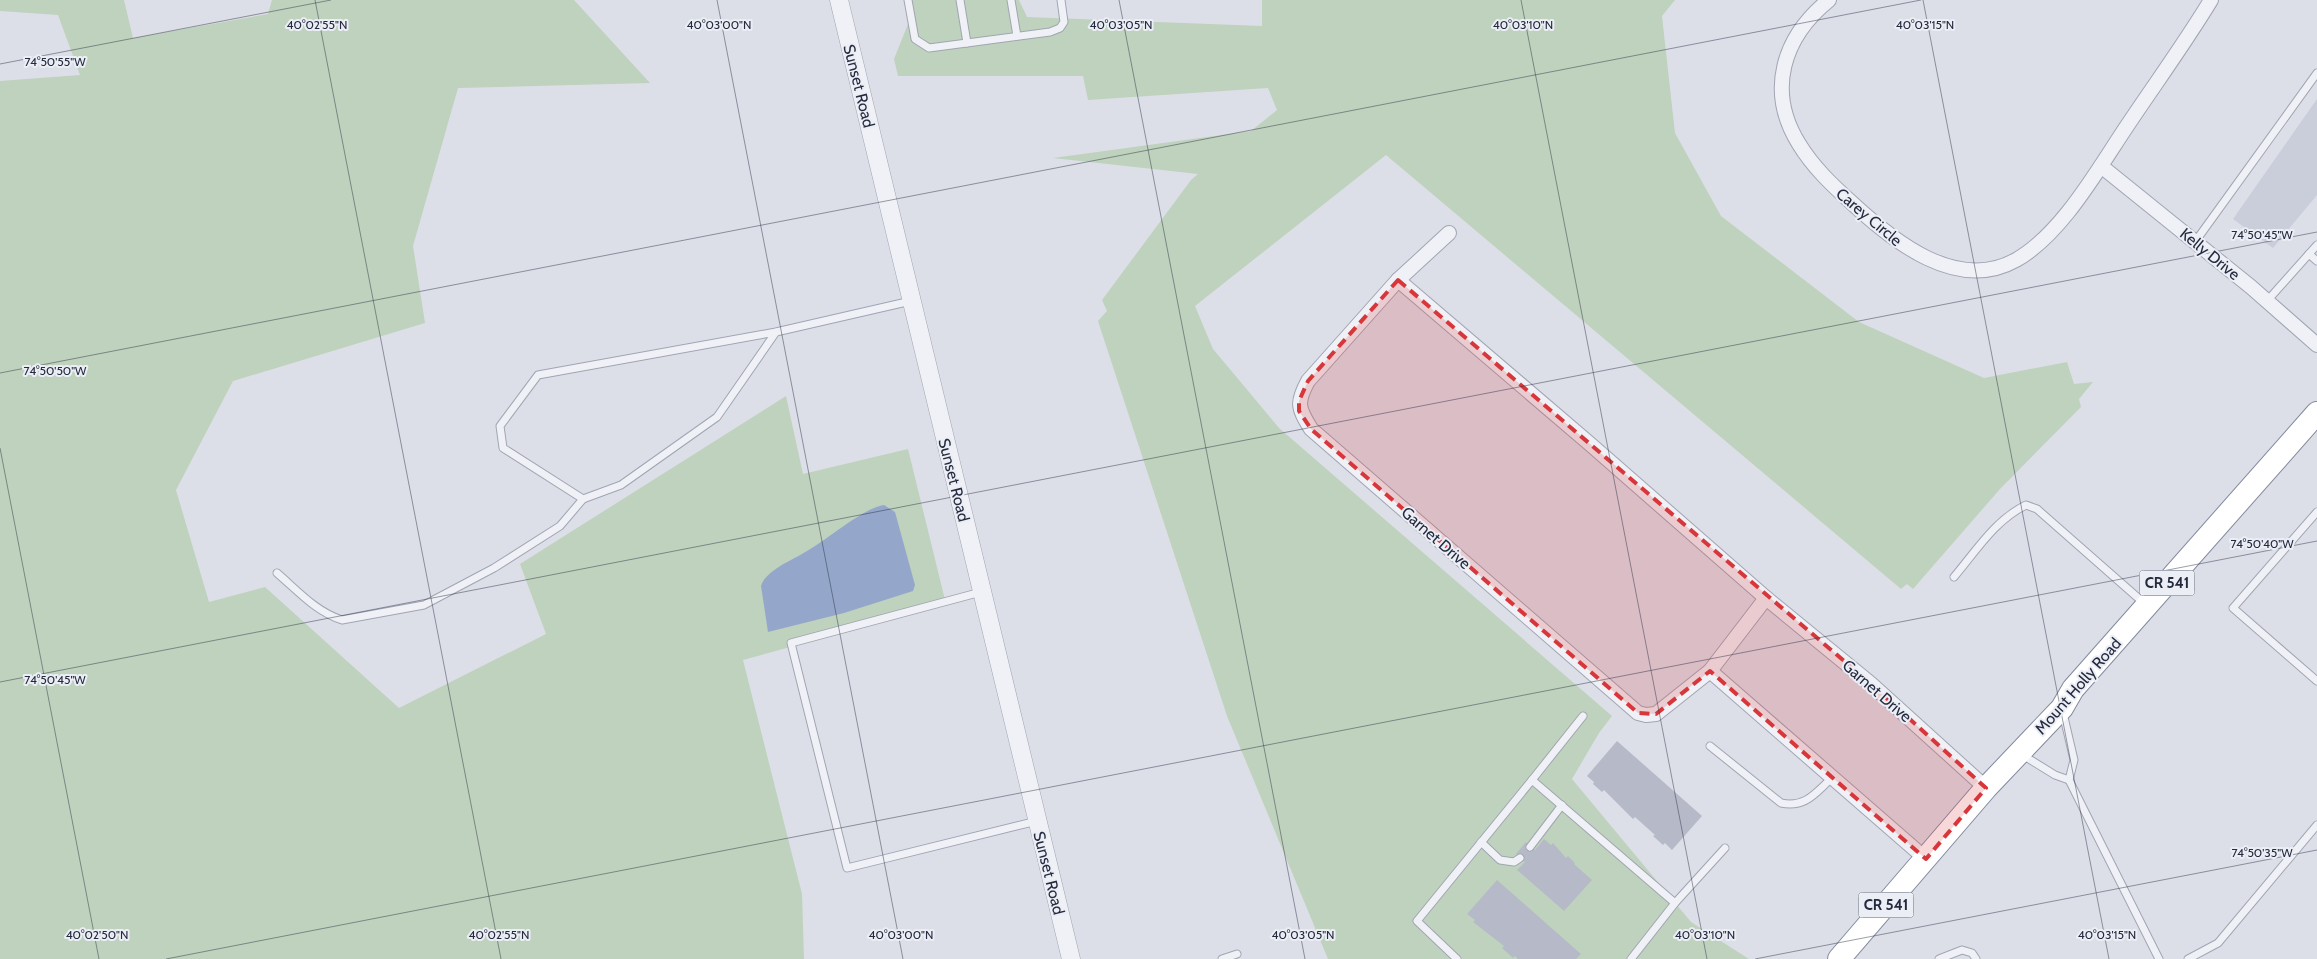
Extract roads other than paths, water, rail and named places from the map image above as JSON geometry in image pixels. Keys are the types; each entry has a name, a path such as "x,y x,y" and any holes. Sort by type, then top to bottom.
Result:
{"highway":[{"name":"Mount Holly Road","path":"1839,959 1986,788 2062,708 2073,689 2317,413"}],"street":[{"name":"Sunset Road","path":"838,0 1071,959"},
{"name":"Carey Circle","path":"1829,0 1809,18 1787,52 1781,88 1789,126 1809,158 1832,185 1883,230 1907,248 1933,260 1974,270 2003,266 2029,252 2050,232 2101,166 2171,64 2211,0"},
{"name":"Kelly Drive","path":"2101,166 2267,301 2317,345"},
{"name":"Garnet Drive","path":"1449,233 1398,280 1308,381 1299,401 1300,411 1311,429 1638,713 1646,715 1656,714 1710,671 1766,598"},
{"name":"Garnet Drive","path":"1398,280 1766,598 1871,684 1986,788"},
{"path":"1710,671 1926,859"}],"lane":[{"path":"908,0 915,39 928,48 1050,32 1060,28 1064,22 1061,0"},
{"path":"960,0 967,43"},
{"path":"1011,0 1017,36"},
{"path":"2195,242 2317,73"},
{"path":"2267,301 2317,245"},
{"path":"2309,254 2317,261"},
{"path":"583,499 503,448 500,426 538,375 776,332 911,301"},
{"path":"277,573 317,608 331,617 342,620 424,606 494,568 560,526 583,499 621,486 717,417 776,332"},
{"path":"1954,577 1998,524 2013,512 2026,505 2037,509 2147,606"},
{"path":"2317,512 2233,608 2317,681"},
{"path":"981,592 791,643 847,868 1037,821"},
{"path":"2062,708 2074,760 2069,780 2123,882 2159,959"},
{"path":"1457,959 1416,921 1583,716"},
{"path":"1710,746 1781,804 1793,806 1804,803 1832,778"},
{"path":"2019,753 2055,775 2069,780"},
{"path":"1532,780 1675,903"},
{"path":"1530,847 1562,805"},
{"path":"2188,959 2218,943 2317,825"},
{"path":"1481,842 1500,860 1514,862 1520,858"},
{"path":"1631,959 1675,903 1724,848"},
{"path":"1940,959 1962,950 1972,953 1976,959"},
{"path":"1222,959 1236,954"}],"water":[{"path":"884,505 895,512 915,585 913,591 844,613 768,632 761,586 766,577 856,518 875,507"}]}
